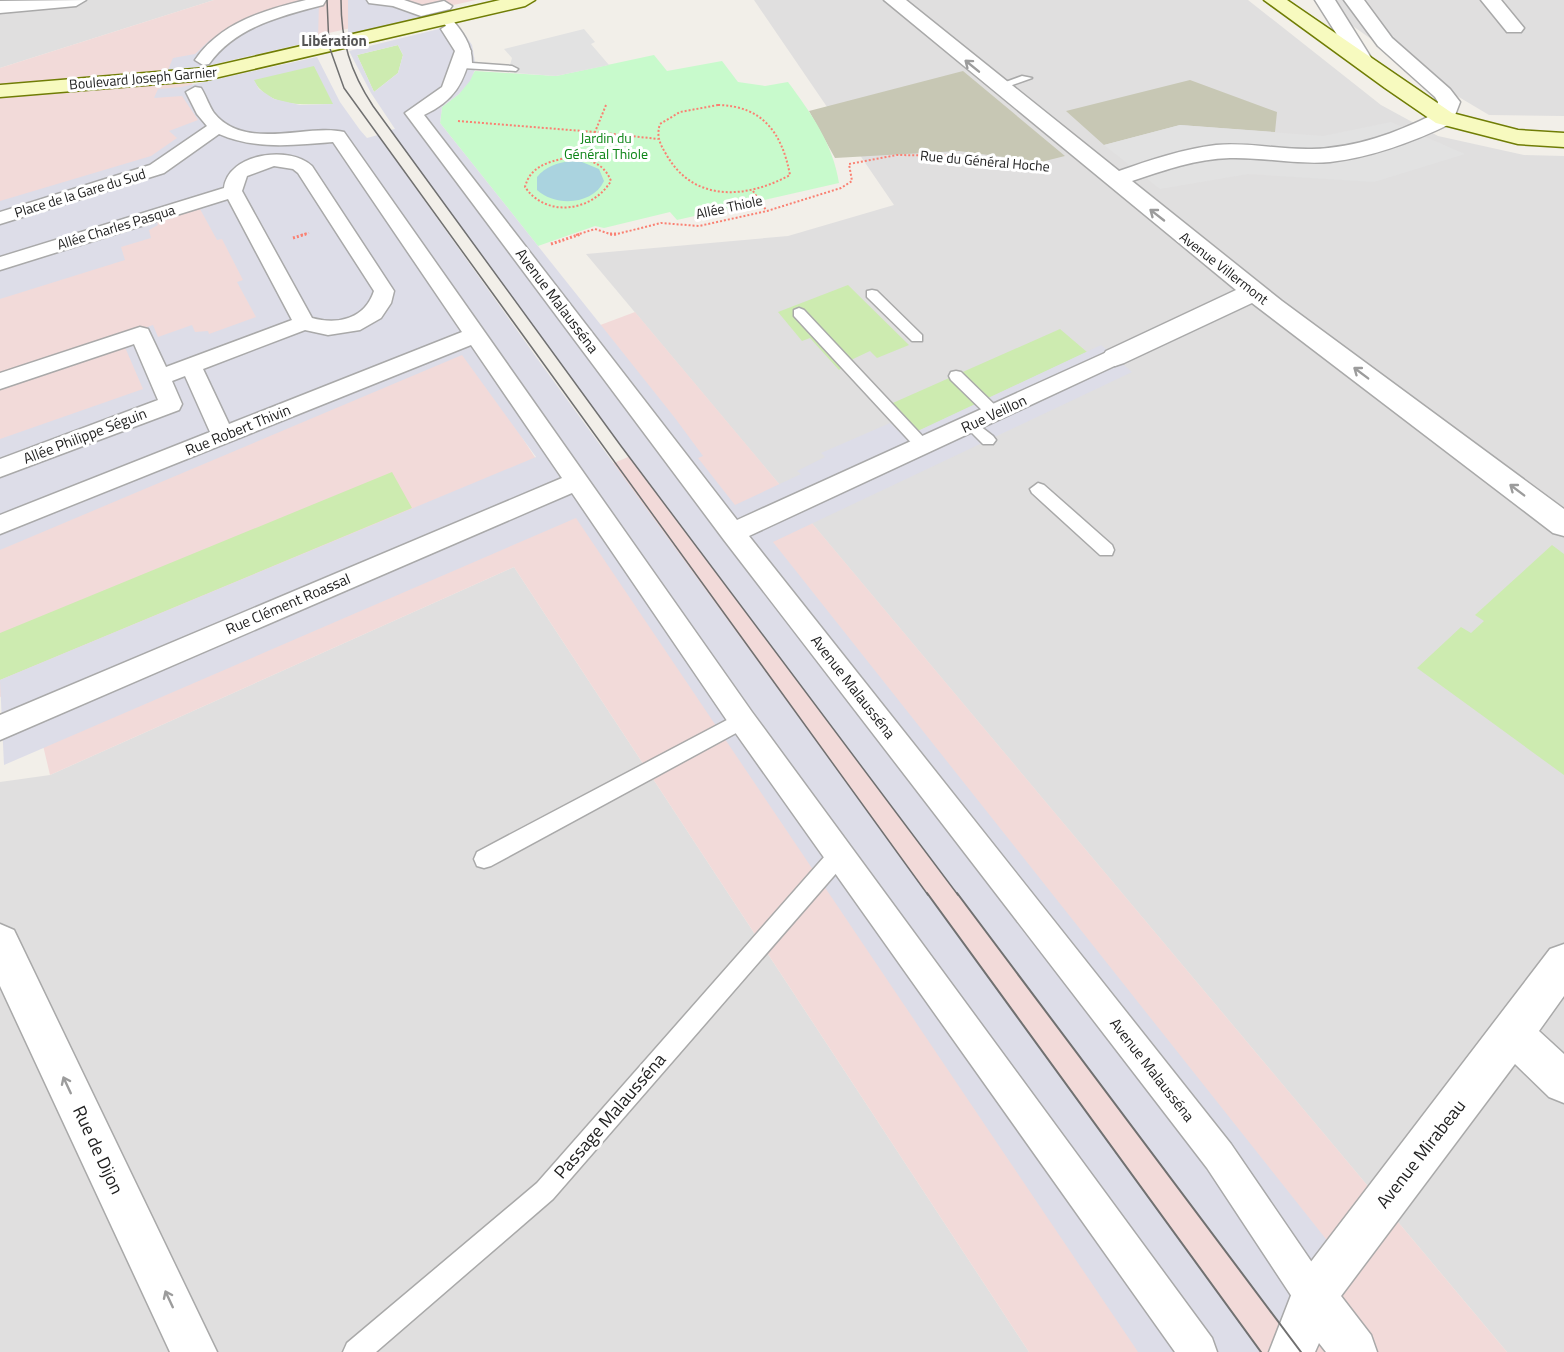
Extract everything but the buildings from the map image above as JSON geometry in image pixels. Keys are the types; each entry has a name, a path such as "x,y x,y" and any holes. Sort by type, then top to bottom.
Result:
{"main road":[{"name":"Boulevard Joseph Garnier","path":"0,91 189,77 525,0"},
{"path":"1274,0 1444,118 1518,137 1564,140"}],"street":[{"path":"0,7 76,0"},
{"path":"375,0 395,2 446,18 463,51 457,79 450,92 433,105 414,113 418,118"},
{"name":"Avenue Villermont","path":"894,0 998,87 1254,292 1564,525"},
{"path":"1325,0 1365,64"},
{"path":"1114,180 1192,155 1218,152 1312,156 1347,153 1378,146 1444,118 1449,102 1443,93 1385,42 1354,0"},
{"path":"1491,0 1514,28"},
{"path":"203,60 207,52 236,31 288,9 318,1"},
{"path":"195,92 208,117 219,126 260,139 299,140 338,136 742,720 1198,1352"},
{"name":"Avenue Malausséna","path":"418,118 733,533 1219,1156 1313,1296 1354,1352"},
{"name":"Place de la Gare du Sud","path":"0,218 157,169 219,126"},
{"path":"0,381 140,334 159,378 304,323 325,329 350,326 377,309 383,301 384,291 299,164 274,160 246,168 232,182 233,191 304,323"},
{"name":"Allée Charles Pasqua","path":"0,264 233,191"},
{"name":"Rue Veillon","path":"733,533 923,446 979,432 995,414 1254,292"},
{"name":"Rue Robert Thivin","path":"0,525 475,335"},
{"path":"191,366 223,435"},
{"name":"Allée Philippe Séguin","path":"0,468 171,404 159,378"},
{"name":"Rue Clément Roassal","path":"0,728 577,481"},
{"name":"Rue de Dijon","path":"1,946 194,1352"},
{"name":"Avenue Mirabeau","path":"1292,1352 1313,1296 1514,1034 1564,963"},
{"path":"1514,1034 1564,1082"}],"lane":[{"path":"446,18 462,38 467,51 466,66 512,69"},
{"path":"998,87 1026,78"},
{"path":"872,294 917,338"},
{"path":"799,313 923,446"},
{"path":"956,376 995,414"},
{"path":"1038,489 1106,550"},
{"path":"484,859 742,720"},
{"name":"Passage Malausséna","path":"357,1352 545,1191 838,855"}],"path":[{"path":"713,104 749,109 763,118 773,133 788,162 790,175 777,184 753,191 719,193 693,185 676,171 665,157 658,139 658,126 662,121 687,110 713,104"},
{"path":"566,158 593,161 603,166 611,181 608,189 590,203 561,208 547,206 528,195 525,187 532,172 541,165 566,158 595,132 606,105"},
{"path":"418,118 658,139"},
{"name":"Rue du Général Hoche","path":"849,164 897,155 959,156 1054,168 1085,157"},
{"name":"Allée Thiole","path":"522,255 595,229 613,235 661,223 699,226 766,211 841,188 852,181 849,164"},
{"path":"753,191 766,211"}],"shaded area":[{"path":"0,0 214,0 0,68"},
{"path":"214,0 476,0 195,63 192,86 327,140 544,471 0,697 0,68"},
{"path":"311,0 327,0 319,2 318,40 198,68 167,72 173,58 195,54 210,40 236,25"},
{"path":"348,0 398,0 431,7 435,14 348,34"},
{"path":"754,0 1248,0 1381,105 1438,136 1524,155 1564,156 1564,1352 1507,1352 586,254 788,236 894,205"},
{"path":"1316,0 1564,0 1564,116 1489,115 1422,75"},
{"path":"447,27 458,28 464,33 472,45 475,62 478,63 470,81 459,94 442,107 440,123 675,418 703,456 698,458 735,505 801,474 797,471 825,457 821,453 890,423 905,437 1101,345 1132,372 773,542 1341,1258 1295,1344 621,446 390,130 395,129 371,93 349,51","holes":["398,45 403,55 398,73 374,92 357,55"]},
{"path":"584,29 595,42 591,44 609,65 556,76 514,73 510,65 512,58 504,49"},
{"path":"317,57 340,102 360,130 367,138 378,135 539,361 1261,1352 1138,1352 576,518 4,765 0,680 536,457 462,355 0,550 0,439 143,389 124,345 0,377 153,325 158,337 192,325 195,332 208,331 209,334 256,317 237,282 243,280 222,239 217,240 200,209 157,222 158,225 149,230 151,238 121,247 125,260 0,299 0,201 151,156 177,138 169,131 198,120 182,96 154,98 158,89 181,87","holes":["314,66 333,104 300,105 274,99 259,89 254,80"]},
{"path":"963,71 1065,156 1041,162 959,151 835,158 809,111"},
{"path":"1190,80 1277,112 1275,132 1180,125 1104,145 1066,111"},
{"path":"1391,122 1465,154 1374,182 1248,174 1160,189 1104,145 1180,125 1323,136"},
{"path":"635,312 1507,1352 1029,1352 514,567 50,775 33,703 674,438 587,330"},
{"path":"514,567 1029,1352 0,1352 0,782 50,775"}],"green space":[{"path":"398,45 403,55 398,73 374,92 357,55"},
{"name":"Jardin du Général Thiole","path":"654,55 667,71 722,61 738,82 765,86 788,82 813,117 826,142 839,183 677,220 670,212 604,228 595,226 538,246 440,123 442,107 459,94 475,71 556,76"},
{"path":"314,65 334,104 300,104 278,100 268,96 253,79"},
{"path":"848,285 909,345 877,358 870,351 851,360 839,370 810,338 802,341 778,312"},
{"path":"1060,329 1087,352 912,434 886,406"},
{"path":"392,472 412,508 0,680 0,633"},
{"path":"1552,545 1564,554 1564,775 1417,668 1461,627 1471,633 1484,621 1475,615"}],"water":[{"path":"571,161 582,162 599,169 604,181 599,189 583,199 573,201 554,199 537,190 537,177 540,173 552,166"}],"tram line":[{"path":"327,0 329,46 344,88 928,895"},
{"path":"341,0 341,15 348,55 358,80 373,106 621,446 958,895"},
{"path":"927,893 1261,1352"},
{"path":"957,893 1301,1352"}],"district":[{"name":"Libération","path":"334,41"}]}
